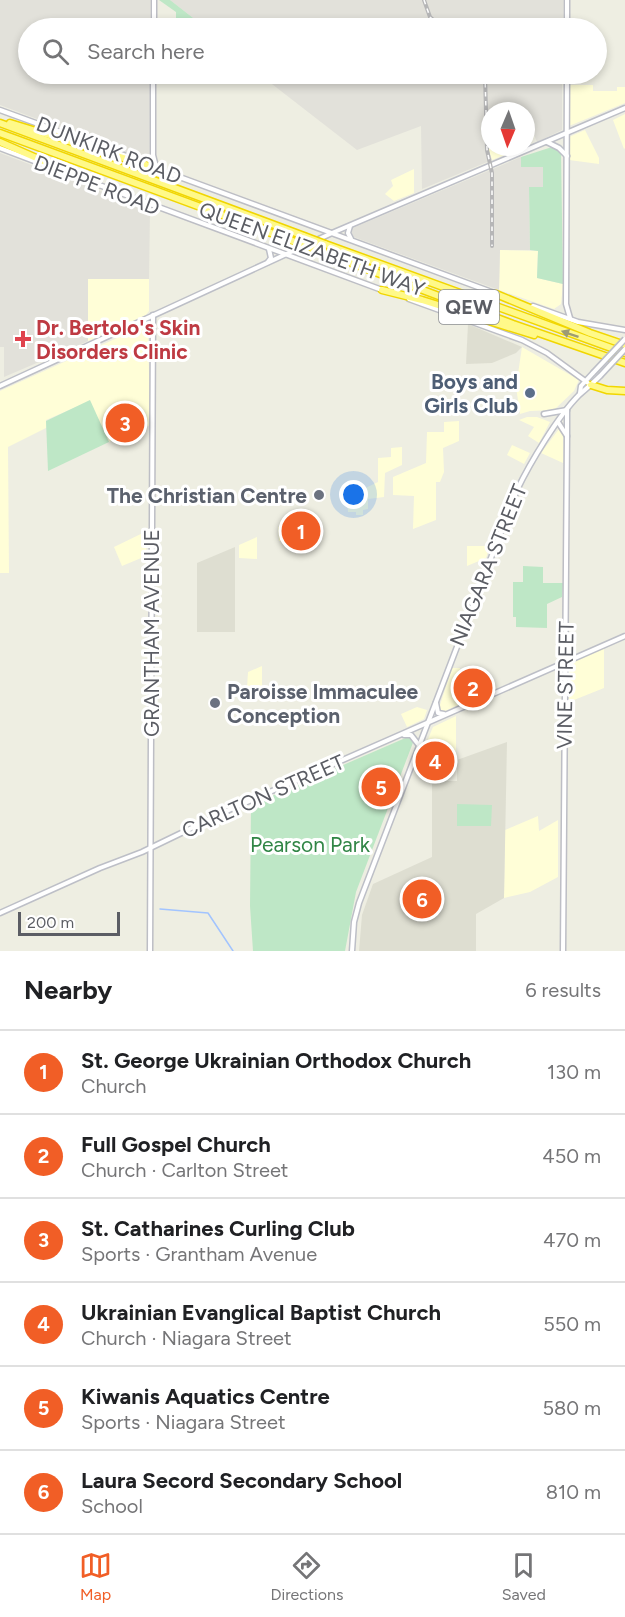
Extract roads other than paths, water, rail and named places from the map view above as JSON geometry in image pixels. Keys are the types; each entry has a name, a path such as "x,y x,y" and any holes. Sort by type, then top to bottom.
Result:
{"highway":[{"path":"0,122 156,168"},
{"name":"QUEEN ELIZABETH WAY","path":"0,122 325,244 625,349"},
{"name":"QUEEN ELIZABETH WAY","path":"0,133 568,344 625,363"},
{"path":"0,142 91,182"},
{"path":"382,290 568,344"},
{"path":"496,294 625,349"},
{"path":"588,383 607,390 625,391"}],"street":[{"path":"154,0 154,18"},
{"path":"567,0 567,18"},
{"path":"153,84 153,155 156,168"},
{"path":"567,84 566,304 570,319"},
{"path":"0,386 417,195 625,108"},
{"name":"DUNKIRK ROAD","path":"0,110 143,163"},
{"path":"546,142 559,147 567,156"},
{"name":"DIEPPE ROAD","path":"0,148 285,255 522,340 547,353 588,383"},
{"path":"143,163 150,162 153,155"},
{"name":"DUNKIRK ROAD","path":"156,168 496,294 570,319 625,330"},
{"path":"350,226 348,232 351,239"},
{"path":"267,263 271,258 269,249"},
{"path":"556,314 566,304"},
{"name":"GRANTHAM AVENUE","path":"150,951 153,315"},
{"name":"NIAGARA STREET","path":"352,951 354,922 359,903 517,490 527,468 593,373 625,339"},
{"name":"NIAGARA STREET","path":"588,383 600,376 625,349"},
{"path":"544,414 567,410"},
{"name":"VINE STREET","path":"563,951 567,410"},
{"path":"558,422 567,436"},
{"name":"CARLTON STREET","path":"0,913 625,636"},
{"path":"436,698 438,713 448,714"},
{"path":"401,735 411,735 418,744"}],"waterway":[{"path":"160,909 208,913 233,951"}],"railway":[{"path":"424,0 431,18"},
{"path":"485,84 487,150 492,173 492,246"}],"place":[{"name":"Dr. Bertolo's Skin Disorders Clinic","path":"23,339"},
{"name":"Boys and Girls Club","path":"530,393"},
{"name":"St. Catharines Curling Club","path":"125,423"},
{"name":"The Christian Centre","path":"319,495"},
{"name":"St. George Ukrainian Orthodox Church","path":"301,531"},
{"name":"Full Gospel Church","path":"473,688"},
{"name":"Paroisse Immaculee Conception","path":"215,703"},
{"name":"Ukrainian Evanglical Baptist Church","path":"435,761"},
{"name":"Kiwanis Aquatics Centre","path":"381,787"},
{"name":"Laura Secord Secondary School","path":"422,899"}],"park label":[{"name":"Pearson Park","path":"310,844"}]}
